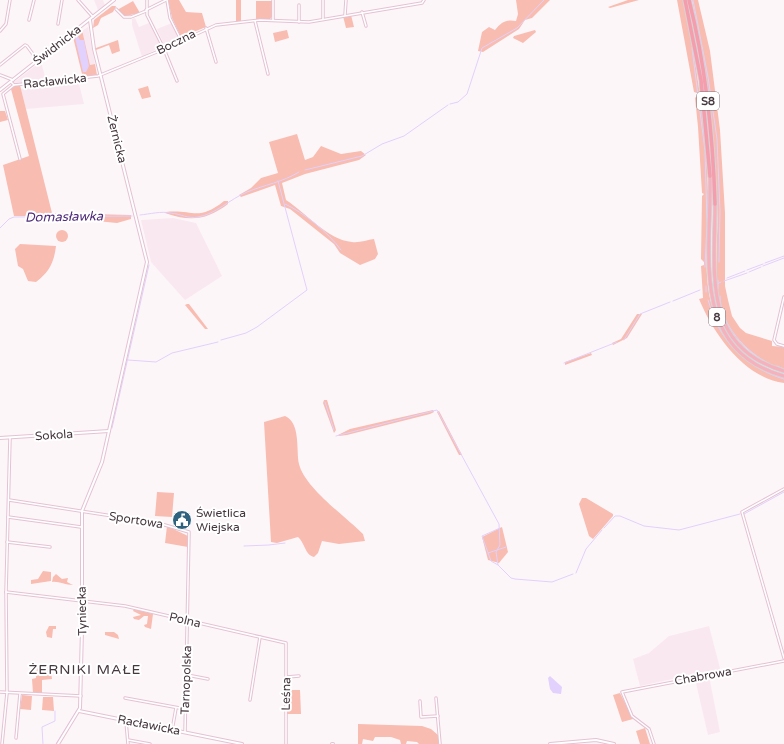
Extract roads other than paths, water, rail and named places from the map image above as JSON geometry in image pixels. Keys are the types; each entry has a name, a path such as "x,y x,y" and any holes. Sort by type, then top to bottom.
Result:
{"highway":[{"name":"S8","path":"685,0 701,80 710,176"},
{"name":"S8","path":"689,0 700,50 708,107 713,156 715,204"},
{"name":"8","path":"710,176 710,292 713,306 721,325 733,343 747,357 761,367 784,376"},
{"name":"8","path":"715,204 714,285 717,305 722,318 732,335 747,352 761,362 784,371"}],"street":[{"path":"0,31 6,24 10,0"},
{"path":"29,20 34,0"},
{"path":"58,24 62,0"},
{"path":"78,0 93,17"},
{"path":"81,0 82,4"},
{"name":"Świdnicka","path":"0,90 114,0"},
{"path":"147,0 146,10 177,81"},
{"path":"116,9 124,17 127,17 167,0 170,18 181,40"},
{"path":"273,0 274,21"},
{"path":"323,0 323,19"},
{"path":"345,15 346,0"},
{"path":"268,74 255,21 299,22 422,3 424,0"},
{"path":"299,6 299,22"},
{"path":"362,12 366,26"},
{"name":"Żernicka","path":"90,20 93,45 147,258"},
{"name":"Boczna","path":"100,74 164,49 216,24 255,21"},
{"path":"206,28 216,62"},
{"path":"0,65 24,46 27,46 38,61"},
{"name":"Racławicka","path":"0,75 12,81 14,85 65,81 100,74"},
{"path":"14,85 3,94 20,159"},
{"name":"Tyniecka","path":"79,711 81,696 82,511 102,462 147,258"},
{"path":"784,297 774,340 777,344 784,346"},
{"name":"Sokola","path":"0,438 109,431"},
{"path":"2,744 7,693 6,592 10,438"},
{"path":"784,489 742,512 784,658"},
{"name":"Sportowa","path":"9,500 164,524 189,532"},
{"path":"8,517 81,527"},
{"name":"Tarnopolska","path":"185,732 189,532"},
{"path":"7,542 50,547"},
{"path":"6,592 82,600"},
{"name":"Polna","path":"82,600 125,606 286,643"},
{"path":"250,700 260,637"},
{"name":"Leśna","path":"286,643 286,744"},
{"name":"Chabrowa","path":"654,744 649,729 632,716 622,692 784,661"},
{"path":"187,675 208,679"},
{"path":"286,677 299,676"},
{"path":"0,692 81,696"},
{"path":"16,738 20,694"},
{"path":"125,698 186,709"},
{"path":"436,698 440,744"},
{"path":"420,701 421,717 438,716"},
{"path":"173,725 176,708"},
{"path":"58,744 79,711"},
{"name":"Racławicka","path":"79,711 242,744"},
{"path":"126,721 128,744"},
{"path":"128,740 150,744"},
{"path":"550,744 599,740 614,744"}],"waterway":[{"name":"Domasławka","path":"450,104 458,102 467,94 482,48 517,28 544,0"},
{"path":"693,0 708,77 717,139 720,211 719,262"},
{"path":"692,48 705,151 707,224 705,267"},
{"name":"Domasławka","path":"305,170 362,156 382,144 404,136 448,105"},
{"name":"Domasławka","path":"140,215 163,212 198,217 217,210 247,192 280,181 299,172"},
{"path":"221,340 246,333 257,327 307,290 278,181"},
{"path":"285,204 300,212 315,224 330,237 341,250"},
{"name":"Domasławka","path":"0,228 9,219 14,217 132,216"},
{"path":"765,263 784,256"},
{"path":"763,266 784,258"},
{"path":"747,270 763,264"},
{"path":"112,428 149,265"},
{"path":"749,272 761,267"},
{"path":"727,278 745,271"},
{"path":"724,281 747,273"},
{"path":"718,280 718,289"},
{"path":"717,284 721,282"},
{"path":"706,286 706,292"},
{"path":"673,301 700,290"},
{"path":"720,296 721,307 729,327 744,345 761,359 770,364"},
{"path":"708,300 723,335 737,352 754,366 784,379"},
{"path":"624,340 640,314 670,302"},
{"path":"128,360 156,362 172,353 218,342"},
{"path":"564,363 617,342"},
{"path":"778,346 784,347"},
{"path":"777,366 784,369"},
{"path":"325,402 334,430"},
{"path":"336,436 437,410 499,524 500,545 496,552 498,565 511,578 515,579 552,582 573,574"},
{"path":"744,514 784,492"},
{"path":"604,528 615,516 620,516 644,526 679,530 740,514"},
{"path":"498,565 491,561 482,536 500,528"},
{"path":"576,573 586,549 602,530"},
{"path":"244,546 285,543"},
{"path":"488,553 506,547"},
{"path":"56,744 79,707"},
{"path":"43,744 42,727 55,721 55,711"}],"place":[{"name":"Świetlica Wiejska","path":"182,520"}],"district":[{"name":"ŻERNIKI MAŁE","path":"85,669"}]}
